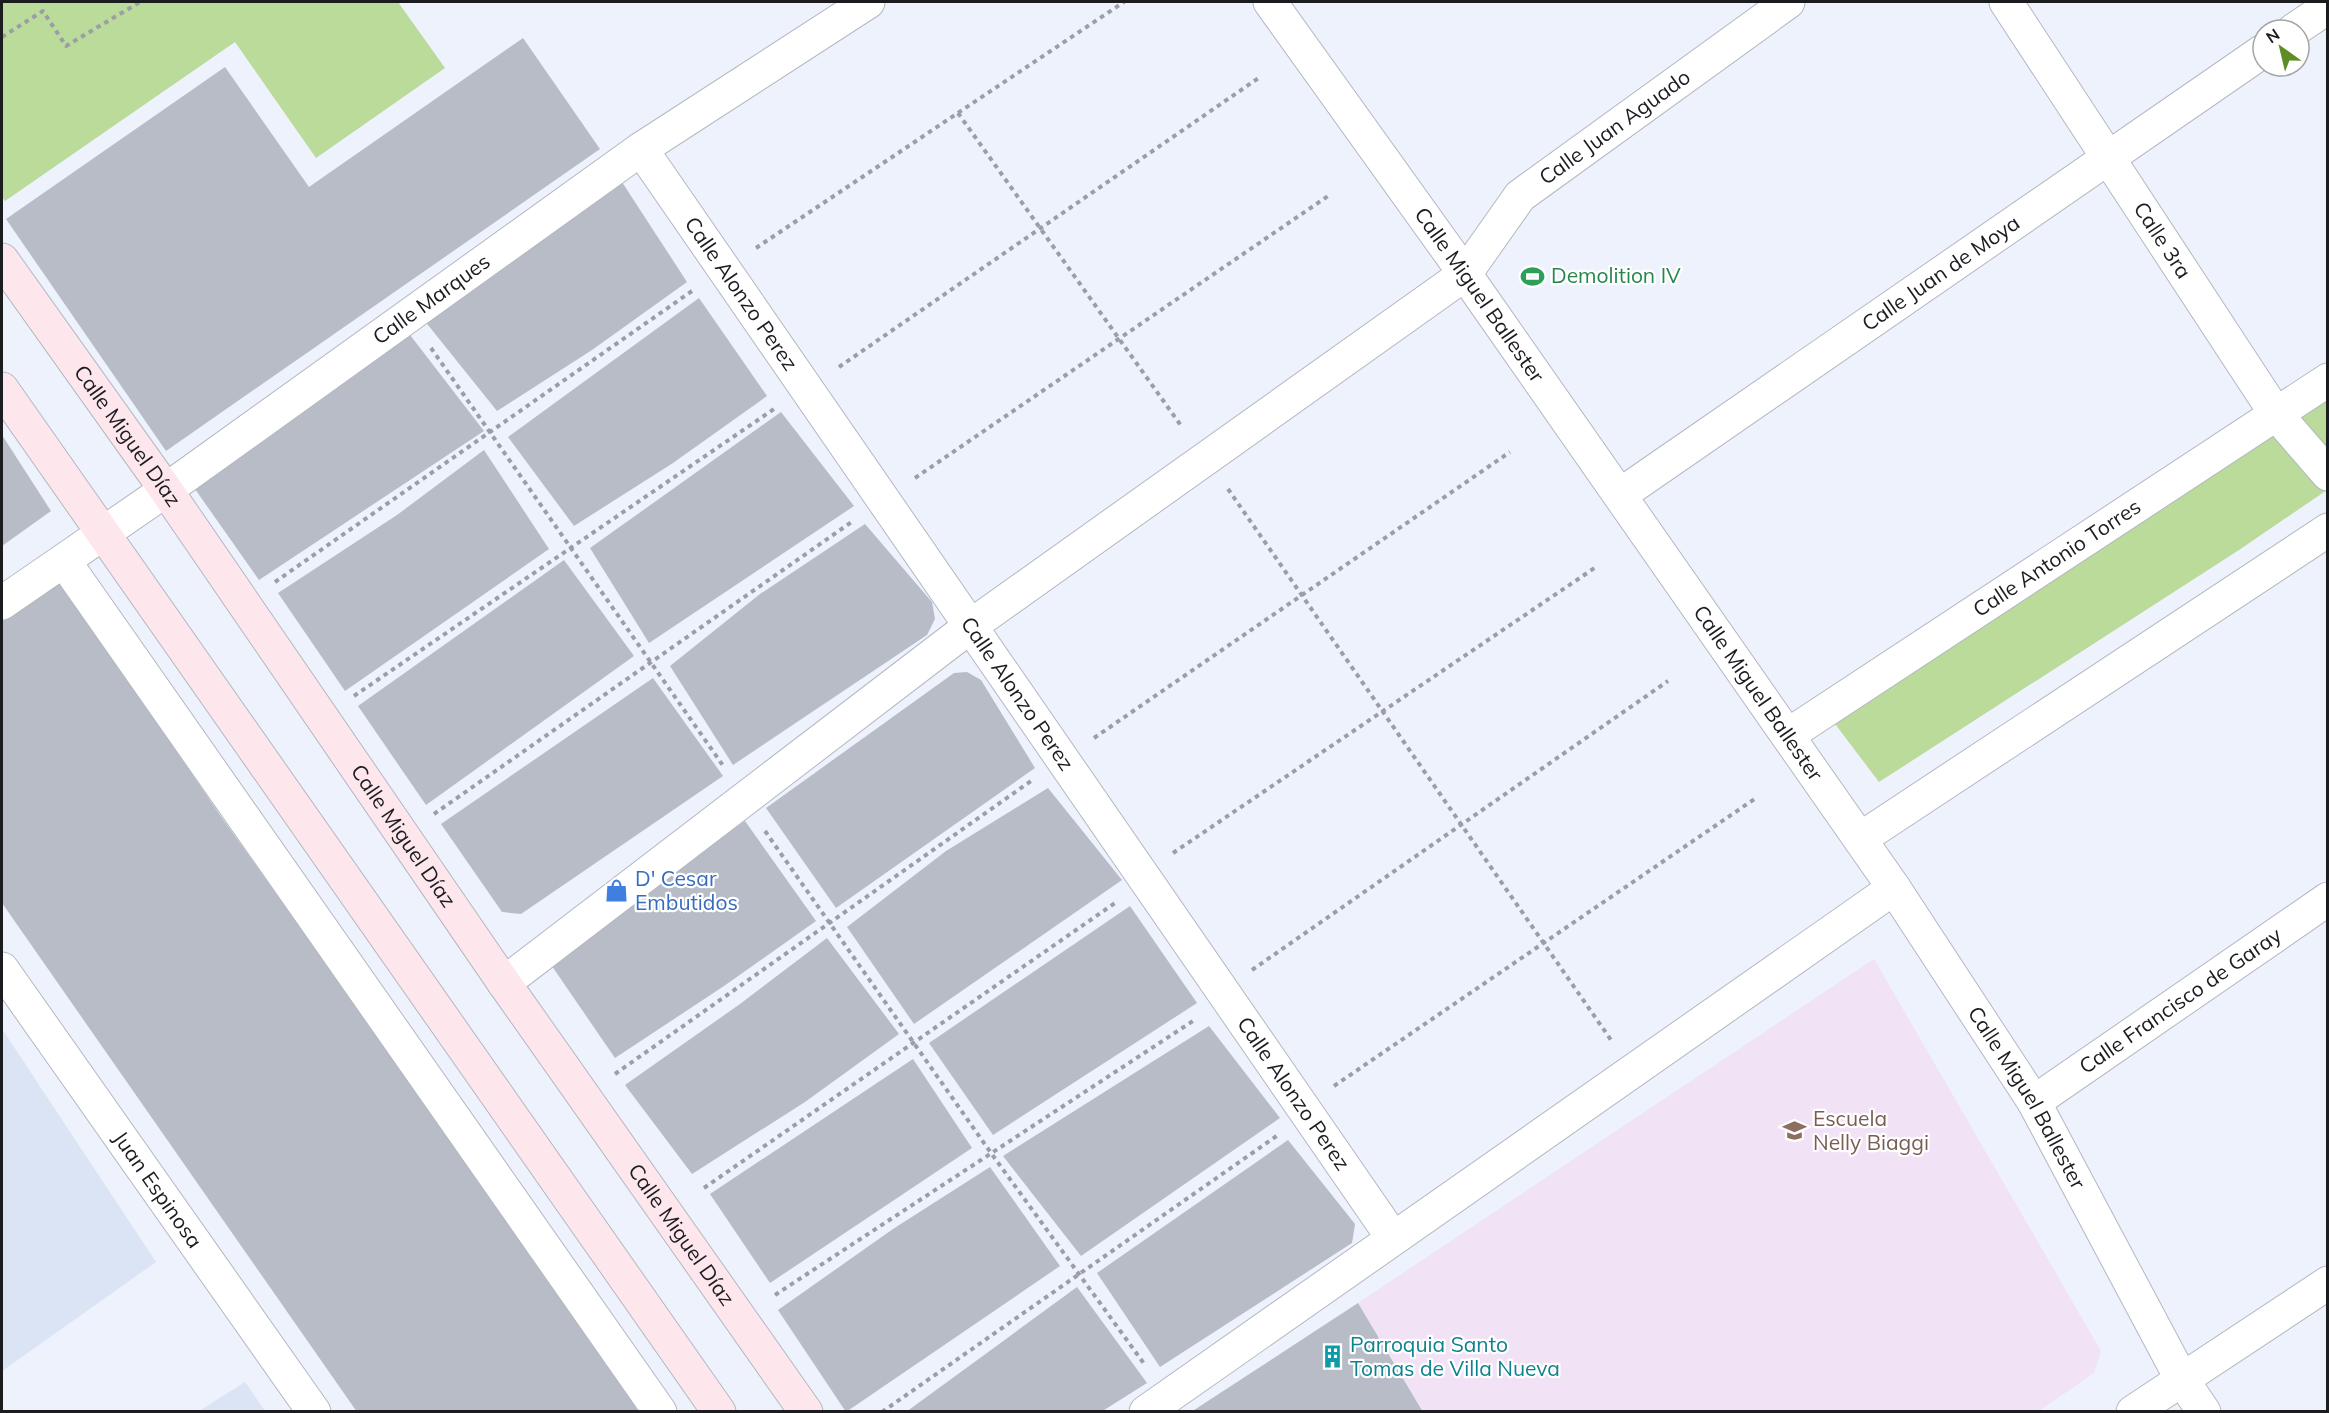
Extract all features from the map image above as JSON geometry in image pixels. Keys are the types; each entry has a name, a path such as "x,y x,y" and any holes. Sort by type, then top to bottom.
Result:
{"street":[{"name":"Calle Marques","path":"2,603 166,490 641,149 868,2"},
{"name":"Calle Juan Aguado","path":"504,983 972,625 1466,274 1520,196 1788,2"},
{"name":"Calle 3ra","path":"2006,2 2276,414 2328,474"},
{"name":"Calle Miguel Ballester","path":"1277,4 1894,888 2034,1102 2181,1378 2204,1412"},
{"path":"2311,18 2328,7"},
{"name":"Calle Juan de Moya","path":"1620,495 2251,59"},
{"name":"Calle Alonzo Perez","path":"641,149 972,625 1393,1238"},
{"name":"Calle Miguel Díaz","path":"2,260 166,490 504,983 806,1412"},
{"name":"Calle Antonio Torres","path":"1788,735 2328,380"},
{"path":"2,389 719,1412"},
{"path":"1860,839 2328,530"},
{"path":"64,561 660,1412"},
{"path":"1146,1412 1894,888"},
{"name":"Calle Francisco de Garay","path":"2034,1102 2328,899"},
{"name":"Juan Espinosa","path":"2,969 314,1412"},
{"path":"2133,1412 2181,1378 2328,1283"}],"path":[{"path":"2,37 43,11 66,46 140,2"},
{"path":"753,250 1124,2"},
{"path":"838,368 1260,77"},
{"path":"958,113 1185,432"},
{"path":"912,481 1331,194"},
{"path":"269,586 695,289"},
{"path":"426,341 729,774"},
{"path":"349,700 778,405"},
{"path":"1091,740 1510,452"},
{"path":"1224,484 1611,1041"},
{"path":"431,816 862,514"},
{"path":"1172,853 1596,567"},
{"path":"1251,971 1668,681"},
{"path":"615,1074 1034,780"},
{"path":"1334,1087 1756,798"},
{"path":"762,828 915,1042 991,1153 1151,1374"},
{"path":"704,1188 1116,902"},
{"path":"775,1295 1204,1014"},
{"path":"882,1412 1285,1130"}],"shaded area":[{"name":"Escuela Nelly Biaggi","path":"1874,959 2101,1351 2094,1373 2039,1411 1423,1411 1358,1303"},
{"path":"2,1029 156,1262 2,1371"},
{"path":"245,1382 265,1411 199,1411"}],"green space":[{"path":"2,2 398,2 445,68 316,158 235,42 5,201 2,197"},
{"path":"2327,381 2327,490 2239,550 1879,782 1826,712"}],"building":[{"path":"523,38 600,149 166,451 6,219 225,67 309,187"},
{"path":"620,179 687,282 592,350 497,411 424,320"},
{"path":"699,298 767,396 673,463 574,526 508,437"},
{"path":"407,331 484,431 259,580 190,482"},
{"path":"781,412 854,506 649,643 590,548"},
{"path":"2,435 51,511 2,546"},
{"path":"484,450 549,549 345,691 278,593 397,515"},
{"path":"865,524 932,602 935,619 927,635 733,765 670,666 760,594"},
{"path":"564,560 634,656 426,805 358,706"},
{"path":"55,573 222,818 514,1226 639,1412 357,1412 2,903 2,611"},
{"path":"967,672 981,680 1035,768 836,908 766,808 954,673"},
{"path":"653,678 723,776 521,914 502,912 441,824"},
{"path":"1048,788 1122,880 914,1024 847,927 946,851"},
{"path":"745,821 816,921 724,986 615,1058 545,956"},
{"path":"1130,906 1197,1003 993,1135 929,1043"},
{"path":"827,938 899,1034 805,1102 692,1174 625,1085 740,1004"},
{"path":"1209,1026 1280,1118 1081,1256 1003,1156"},
{"path":"913,1059 972,1148 770,1283 710,1194"},
{"path":"1288,1140 1355,1224 1352,1243 1160,1367 1097,1273"},
{"path":"990,1167 1060,1266 846,1412 778,1310 893,1229"},
{"path":"1077,1287 1147,1383 1101,1412 906,1412"},
{"name":"Parroquia Santo Tomas de Villa Nueva","path":"1358,1303 1423,1412 1191,1412"}],"place":[{"name":"Demolition IV","path":"1533,276"},
{"name":"D' Cesar Embutidos","path":"617,891"},
{"name":"Escuela Nelly Biaggi","path":"1795,1131"},
{"name":"Parroquia Santo Tomas de Villa Nueva","path":"1332,1357"}]}
